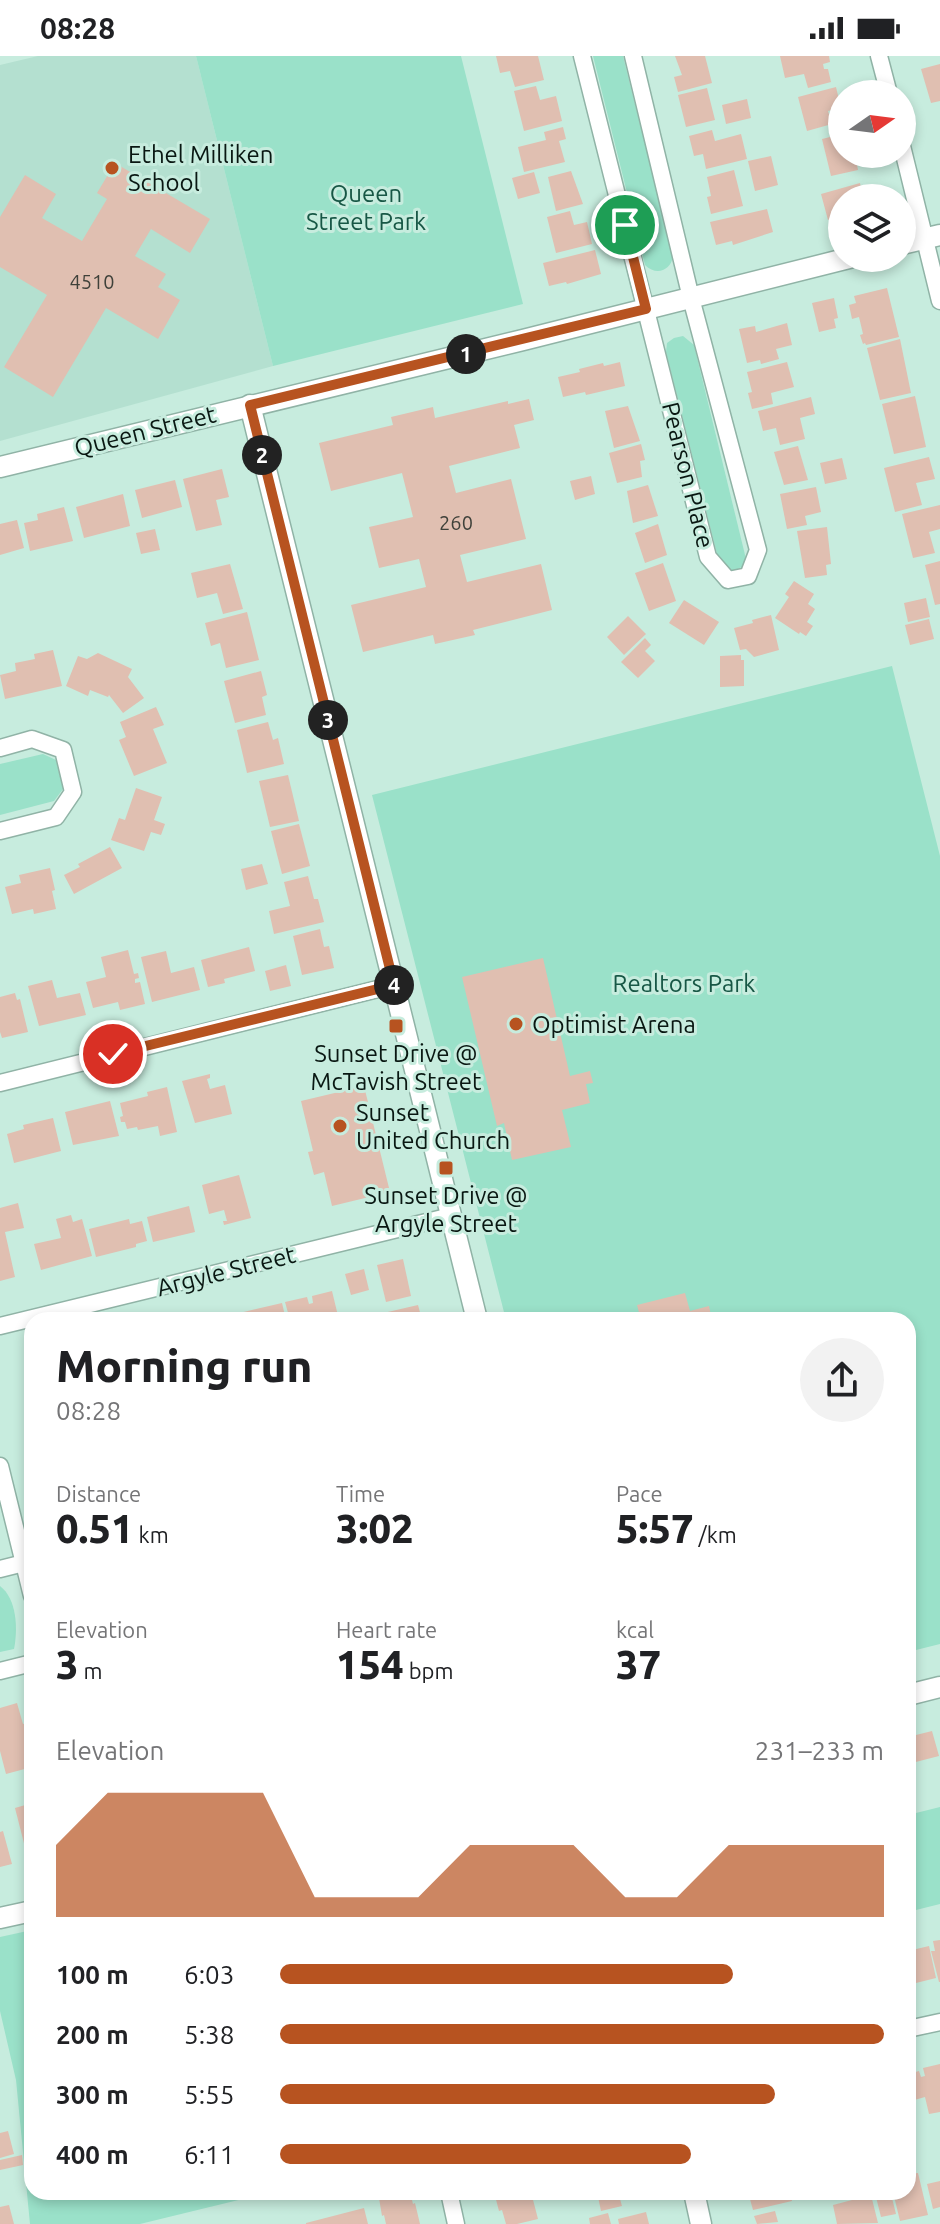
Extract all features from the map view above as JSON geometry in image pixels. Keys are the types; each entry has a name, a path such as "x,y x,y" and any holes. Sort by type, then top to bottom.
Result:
{"street":[{"name":"Pearson Place","path":"582,56 708,557 728,580 748,576 758,550 691,298 633,56"},
{"path":"879,56 885,80"},
{"path":"910,168 933,236 940,301"},
{"name":"Queen Street","path":"0,467 828,263"},
{"path":"250,405 475,1312"},
{"path":"0,748 32,739 63,750 73,792 56,817 0,831"},
{"path":"0,1083 394,985"},
{"name":"Argyle Street","path":"57,1312 451,1216"},
{"name":"Argyle Street","path":"0,1326 24,1320"},
{"path":"0,1466 24,1548"},
{"path":"0,1569 24,1563"},
{"path":"0,1671 24,1665"},
{"path":"916,1693 940,1687"},
{"path":"0,1918 24,1913"},
{"path":"916,2027 940,2022"},
{"path":"451,2200 456,2224"},
{"path":"696,2200 701,2224"}],"shaded area":[{"name":"Ethel Milliken School","path":"38,56 196,56 273,366 0,441 0,65"}],"green space":[{"name":"Queen Street Park","path":"196,56 461,56 523,304 273,366"},
{"path":"593,56 623,56 673,257 666,269 658,271 645,265"},
{"path":"683,336 694,345 746,559 744,566 732,572 725,570 719,562 666,352 667,343"},
{"name":"Realtors Park","path":"892,666 940,856 940,1644 916,1650 916,1312 504,1312 372,795"},
{"path":"43,754 56,760 63,789 54,801 0,815 0,764"},
{"path":"0,1586 13,1606 16,1633 14,1649 0,1652"},
{"path":"940,1807 940,1904 916,1910 916,1813"},
{"path":"24,1932 24,2162 16,2080 0,2011 0,1937"},
{"path":"28,2200 238,2200 140,2224 30,2224"}],"building":[{"path":"496,56 538,56 544,80 515,87 510,71 500,73"},
{"path":"675,56 705,56 712,83 678,92 674,77 682,75"},
{"path":"780,56 829,56 830,62 823,64 824,69 828,69 831,80 828,83 808,88 804,74 785,78"},
{"path":"940,64 940,101 931,103 921,69"},
{"path":"536,86 540,100 556,96 562,121 524,131 514,91"},
{"path":"707,88 715,120 686,127 678,95"},
{"path":"828,89 828,125 807,131 798,97"},
{"path":"747,99 751,118 726,124 722,105"},
{"path":"563,127 566,139 559,141 565,162 524,172 518,147 546,140 544,132"},
{"path":"712,130 715,141 741,134 747,159 706,169 703,154 694,156 689,136"},
{"path":"828,138 828,164 822,139"},
{"path":"771,156 778,185 755,191 748,161"},
{"path":"115,163 210,219 190,253 151,229 135,256 166,274 158,287 180,300 158,339 106,308 53,397 4,367 47,295 0,267 0,217 25,175 56,194 42,218 82,241 107,199 97,193"},
{"path":"829,168 858,168 858,170 831,176"},
{"path":"734,170 743,206 711,214 707,177"},
{"path":"571,171 583,204 556,211 548,177"},
{"path":"534,172 540,193 518,199 512,178"},
{"path":"828,192 828,220 821,194"},
{"path":"767,209 773,232 733,245 732,241 716,245 710,222"},
{"path":"570,211 574,225 587,222 592,244 556,253 547,217"},
{"path":"595,250 601,274 549,286 543,263"},
{"path":"887,288 899,337 863,344 859,317 852,319 849,305 856,303 854,296"},
{"path":"834,298 838,318 834,319 836,328 819,332 812,303"},
{"path":"787,323 792,345 776,349 779,359 761,364 760,360 747,363 739,329 755,326 756,332"},
{"path":"900,339 911,393 880,400 867,348"},
{"path":"620,362 625,386 563,397 558,377 603,363 604,366"},
{"path":"787,362 794,387 771,393 773,404 752,409 747,372"},
{"path":"915,396 926,447 894,454 882,404"},
{"path":"811,397 815,414 800,418 805,439 780,445 776,428 763,431 758,411"},
{"path":"529,399 534,420 514,425 520,448 449,466 456,493 511,479 526,539 460,555 467,582 541,564 552,610 473,630 475,635 435,644 433,635 363,652 351,605 426,587 419,559 379,568 369,527 413,517 402,473 331,491 319,443 393,425 391,417 433,407 435,418"},
{"path":"628,406 640,441 614,448 605,411"},
{"path":"641,444 645,460 640,461 642,477 617,483 609,453"},
{"path":"798,446 808,480 784,485 774,452"},
{"path":"929,457 935,479 916,483 922,505 895,512 884,468"},
{"path":"842,458 847,479 825,484 820,463"},
{"path":"222,469 229,497 216,500 222,525 196,531 183,479"},
{"path":"591,476 595,494 575,500 570,481"},
{"path":"175,480 182,507 142,518 135,490"},
{"path":"648,485 658,516 633,523 627,491"},
{"path":"816,487 821,512 805,516 807,525 787,529 780,494"},
{"path":"123,494 130,526 84,538 76,507"},
{"path":"940,505 940,529 929,532 935,553 913,558 902,514"},
{"path":"64,507 73,541 30,551 24,523 38,520 37,514"},
{"path":"17,520 24,548 0,555 0,524"},
{"path":"658,524 667,555 645,563 635,533"},
{"path":"827,527 831,564 826,565 827,575 805,578 797,531"},
{"path":"155,529 160,550 141,554 136,533"},
{"path":"940,561 940,604 935,605 925,565"},
{"path":"663,563 676,601 649,611 635,573"},
{"path":"230,564 243,609 223,614 217,593 197,598 191,573"},
{"path":"794,581 814,594 808,604 815,609 807,622 813,626 806,636 775,618 789,597 785,594"},
{"path":"926,598 930,617 908,622 904,603"},
{"path":"684,600 719,622 704,645 669,623"},
{"path":"247,612 259,660 226,668 220,643 211,646 205,623"},
{"path":"771,615 779,650 754,657 746,649 740,650 734,628"},
{"path":"628,616 646,634 624,655 607,637"},
{"path":"929,619 934,639 910,645 905,625"},
{"path":"645,638 651,645 645,651 655,661 638,678 621,662"},
{"path":"53,650 62,686 5,699 0,675 16,671 15,663 35,659 34,654"},
{"path":"98,653 132,669 128,677 144,698 123,713 109,695 90,690 88,696 66,686 78,656 87,659"},
{"path":"741,655 741,660 744,660 744,686 720,687 720,656"},
{"path":"261,671 267,695 262,697 266,715 235,723 224,681"},
{"path":"156,707 164,725 153,729 167,763 134,776 119,740 126,737 120,722"},
{"path":"268,722 273,740 278,738 284,764 247,773 237,730"},
{"path":"288,775 299,821 270,827 259,781"},
{"path":"136,788 162,797 154,820 165,824 161,835 151,832 144,851 111,840 119,818 125,820"},
{"path":"299,824 310,866 282,874 271,831"},
{"path":"110,847 122,868 74,894 64,875"},
{"path":"262,864 268,884 246,890 241,869"},
{"path":"50,868 56,909 34,914 33,909 12,914 5,887 21,883 19,875"},
{"path":"308,876 324,922 274,934 269,911 290,906 284,882"},
{"path":"320,929 324,947 329,946 334,968 302,975 293,936"},
{"path":"249,947 255,971 224,979 225,983 208,987 201,960"},
{"path":"128,950 134,974 138,973 135,983 140,982 145,1004 120,1010 118,1002 93,1008 86,982 106,977 101,957"},
{"path":"166,951 171,973 194,967 200,990 152,1002 141,957"},
{"name":"Optimist Arena","path":"543,958 570,1076 590,1071 593,1083 586,1084 590,1103 562,1110 571,1147 512,1160 504,1123 497,1126 462,977"},
{"path":"286,965 291,986 270,991 265,971"},
{"path":"52,980 57,998 80,993 86,1015 39,1026 28,986"},
{"path":"15,993 17,1000 20,999 28,1032 2,1038 0,997"},
{"path":"210,1074 207,1079 210,1089 225,1085 232,1114 195,1123 182,1081"},
{"name":"Sunset United Church","path":"364,1086 390,1192 332,1206 324,1172 314,1175 308,1152 313,1151 301,1101"},
{"path":"167,1087 177,1132 160,1136 158,1126 127,1129 125,1122 121,1122 120,1103"},
{"path":"110,1101 119,1136 73,1145 65,1112"},
{"path":"53,1118 61,1151 14,1163 7,1134 24,1129 23,1125"},
{"path":"239,1175 251,1218 224,1225 223,1221 227,1221 224,1210 209,1214 202,1185"},
{"path":"18,1203 24,1228 5,1232 15,1277 0,1281 0,1208"},
{"path":"189,1206 195,1232 153,1242 147,1217"},
{"path":"71,1215 73,1222 82,1219 92,1256 41,1270 34,1244 61,1238 56,1219"},
{"path":"129,1219 130,1224 142,1221 147,1241 136,1244 136,1247 96,1257 89,1229"},
{"path":"403,1259 411,1296 386,1302 377,1265"},
{"path":"364,1269 369,1290 351,1295 345,1274"},
{"path":"332,1291 337,1312 288,1312 285,1302 307,1297 309,1304 313,1303 312,1296"},
{"path":"685,1293 690,1311 709,1306 710,1312 639,1312 637,1305"},
{"path":"282,1303 284,1312 244,1312"},
{"path":"418,1305 420,1312 388,1312"},
{"path":"17,1703 24,1724 24,1769 6,1774 0,1751 0,1708"},
{"path":"932,1731 939,1756 916,1762 916,1735"},
{"path":"24,1805 24,1843 15,1808"},
{"path":"3,1831 12,1864 0,1867 0,1832"},
{"path":"940,1940 939,1982 931,1951 935,1951 933,1941"},
{"path":"929,1946 936,1978 916,1983 916,1949"},
{"path":"940,2064 940,2112 929,2114 925,2097 916,2100 916,2072 919,2071 921,2077 925,2076 923,2068"},
{"path":"8,2131 14,2154 0,2158 0,2133"},
{"path":"22,2155 23,2165 0,2170 0,2160"},
{"path":"916,2173 928,2215 900,2221 895,2200 916,2200"},
{"path":"940,2181 940,2207 933,2209 927,2184"},
{"path":"379,2200 412,2200 420,2224 386,2224"},
{"path":"496,2200 533,2200 538,2219 506,2224 502,2210 499,2211"},
{"path":"599,2200 620,2200 622,2206 601,2211"},
{"path":"750,2200 792,2200 792,2201 753,2210"},
{"path":"852,2200 872,2200 878,2223 837,2224 833,2205"},
{"path":"877,2200 892,2200 896,2214 881,2217"},
{"path":"9,2205 14,2224 0,2224 0,2207"},
{"path":"364,2208 368,2224 306,2224 306,2223"},
{"path":"775,2211 778,2222 757,2224 754,2216"},
{"path":"646,2212 649,2224 619,2224 618,2219"},
{"path":"608,2213 611,2224 590,2224 589,2218"}],"place":[{"name":"Ethel Milliken School","path":"112,168"},
{"name":"Optimist Arena","path":"516,1024"},
{"name":"Sunset Drive @ McTavish Street","path":"396,1026"},
{"name":"Sunset United Church","path":"340,1126"},
{"name":"Sunset Drive @ Argyle Street","path":"446,1168"}],"route":[{"path":"113,1054 394,985 250,405 646,309 625,225"}]}
